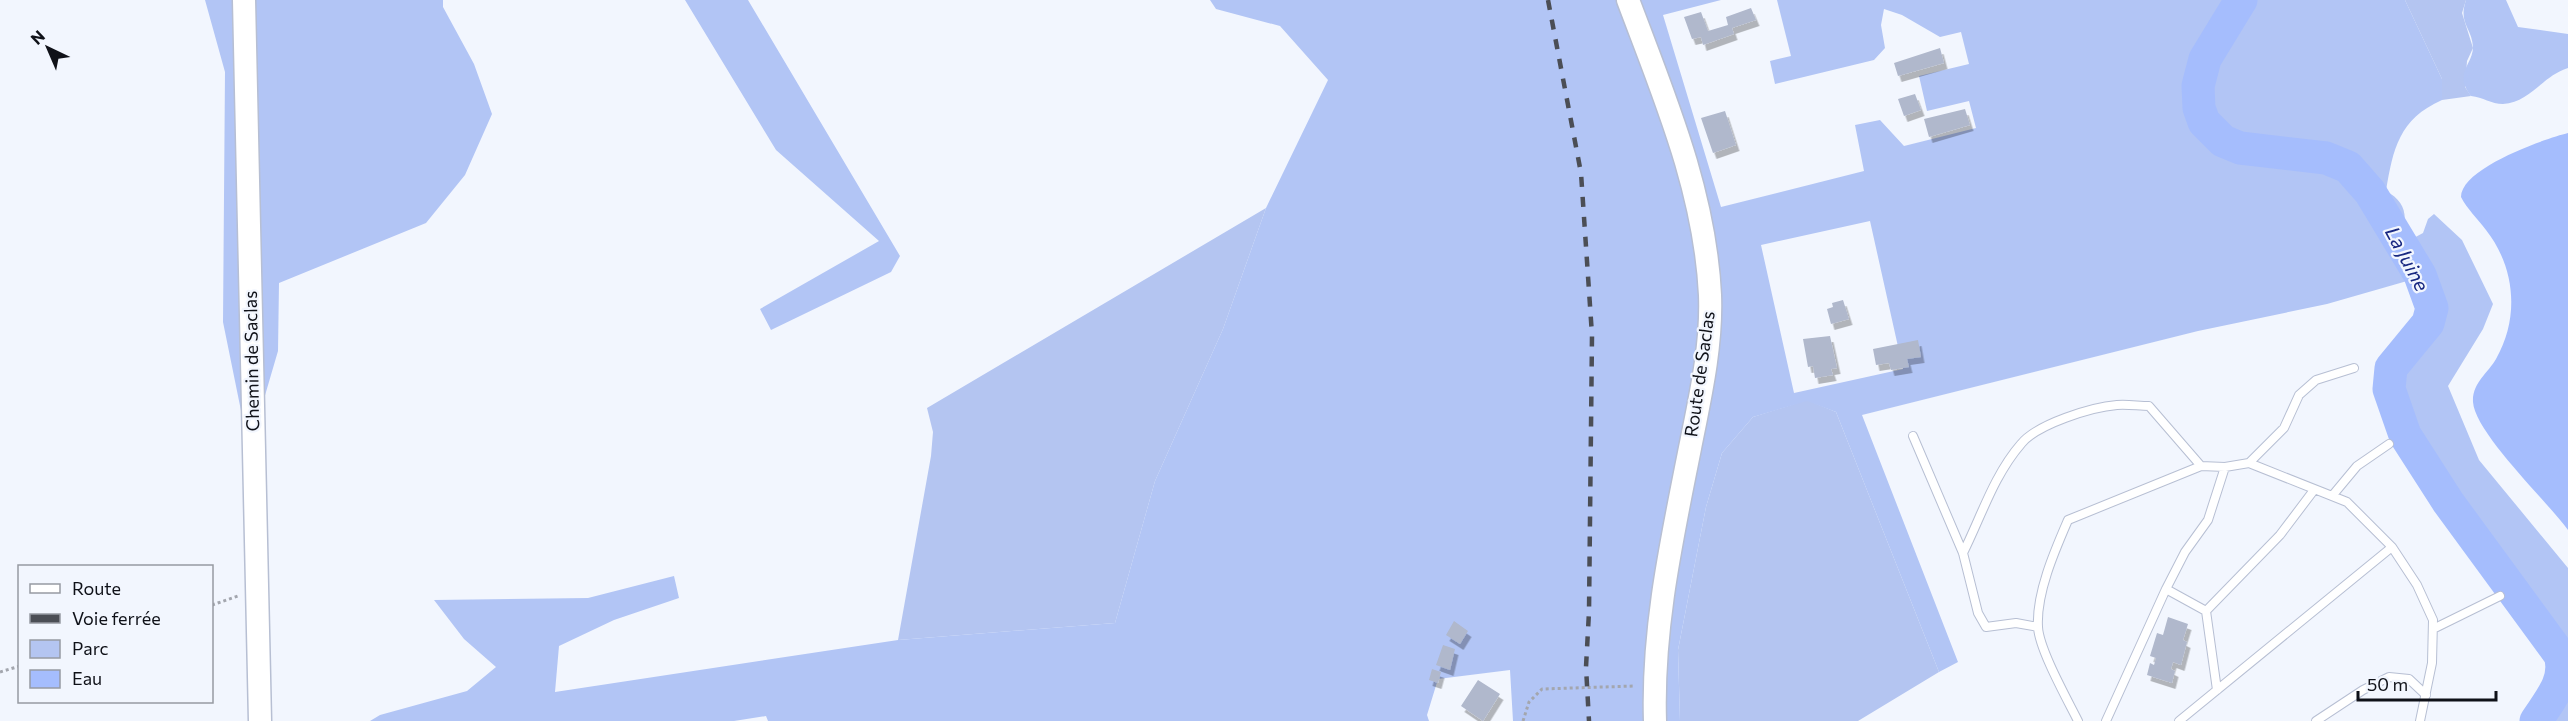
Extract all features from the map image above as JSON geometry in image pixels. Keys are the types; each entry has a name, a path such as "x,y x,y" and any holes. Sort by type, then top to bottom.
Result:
{"main road":[{"name":"Chemin de Saclas","path":"244,0 261,721"},
{"name":"Route de Saclas","path":"1628,0 1684,148 1705,248 1710,296 1703,383 1658,617 1654,686 1655,721"}],"lane":[{"path":"2249,463 2284,428 2299,395 2316,380 2354,368"},
{"path":"1962,553 1997,479 2021,442 2034,432 2089,410 2119,405 2149,406 2200,466"},
{"path":"1913,436 1962,553 1978,613 1986,627 2016,623 2038,627"},
{"path":"2332,496 2357,466 2389,444"},
{"path":"2078,721 2054,674 2038,627 2044,582 2068,520 2200,466 2224,467 2249,463 2347,502 2392,547 2417,585 2433,620 2432,663 2420,721"},
{"path":"2106,721 2166,589 2185,552 2208,520 2224,467"},
{"path":"2206,611 2280,535 2314,490"},
{"path":"2179,721 2392,547"},
{"path":"2166,589 2206,611"},
{"path":"2433,629 2500,596"},
{"path":"2206,611 2217,690"},
{"path":"2316,721 2363,690 2389,677 2409,679 2426,695"}],"path":[{"path":"213,605 257,590"},
{"path":"0,672 18,667"},
{"path":"1523,721 1529,702 1542,689 1654,686"}],"green space":[{"path":"2405,0 2466,0 2462,13 2473,48 2467,61 2465,87 2471,96 2442,100 2442,79"},
{"path":"1266,208 1223,329 1155,481 1115,623 898,640 931,456 933,432 927,408"},
{"path":"1807,400 1836,412 1939,672 1858,721 1680,721 1678,650 1706,507 1722,453 1753,417"}],"shaded area":[{"path":"205,0 443,0 443,7 474,64 492,114 465,175 426,223 279,283 278,351 249,450 223,322 225,72"},
{"path":"685,0 748,0 900,256 891,272 771,330 760,309 879,241 776,150"},
{"path":"1210,0 1721,0 1663,15 1721,207 1864,171 1855,125 1880,120 1904,146 1976,128 1969,101 1927,111 1919,76 1969,64 1961,32 1940,37 1902,15 1884,9 1881,25 1885,48 1874,60 1775,84 1770,61 1791,56 1777,0 2405,0 2442,79 2442,100 2416,116 2400,137 2395,149 2386,191 2397,199 2403,208 2405,218 2403,231 2410,240 2423,233 2428,219 2434,214 2462,240 2493,304 2483,329 2448,386 2479,460 2568,568 2568,721 2522,721 2546,683 2547,658 2437,510 2447,501 2405,435 2393,406 2389,391 2389,378 2393,366 2418,338 2430,319 2432,308 2421,277 2327,304 2198,331 1862,415 1958,662 1939,672 1836,412 1807,401 1753,417 1722,453 1706,507 1678,650 1680,721 1513,721 1510,670 1438,679 1427,715 1429,721 768,721 766,716 734,721 370,721 380,715 467,691 496,667 464,639 434,600 588,598 674,576 679,598 614,620 559,646 555,692 898,640 1115,623 1155,481 1223,329 1266,208 1328,80 1280,26 1216,9","holes":["1870,221 1903,369 1794,393 1761,245"]},
{"path":"2466,0 2506,0 2518,27 2568,34 2568,68 2551,77 2521,99 2512,102 2499,104 2471,96 2464,81 2465,70 2473,47 2464,20"}],"water":[{"path":"2568,133 2568,530 2513,467 2477,415 2473,395 2504,343 2509,326 2511,293 2508,276 2496,244 2461,197 2465,186 2474,176 2489,166 2524,148"}],"building":[{"path":"1751,8 1756,20 1732,28 1734,34 1703,45 1701,37 1692,39 1684,17 1701,12 1708,31 1728,25 1726,17"},
{"path":"1940,48 1944,63 1898,76 1894,63"},
{"path":"1915,94 1921,110 1904,116 1898,99"},
{"path":"1965,109 1970,125 1929,137 1924,119"},
{"path":"1725,111 1736,145 1713,153 1701,118"},
{"path":"1843,300 1849,319 1831,324 1827,309 1833,307 1832,303"},
{"path":"1830,336 1837,368 1831,369 1833,375 1815,378 1813,366 1808,367 1803,339"},
{"path":"1918,340 1921,357 1907,359 1909,367 1891,370 1889,363 1876,365 1873,349"},
{"path":"2168,617 2188,624 2183,640 2187,642 2181,665 2173,662 2171,669 2175,671 2172,683 2147,675 2150,663 2154,665 2156,658 2150,656 2157,633 2163,635"},
{"path":"1454,621 1468,631 1460,644 1446,635"},
{"path":"1443,645 1455,649 1450,670 1436,665"},
{"path":"1432,669 1441,672 1438,683 1429,680"},
{"path":"1478,680 1500,694 1483,721 1461,706"}],"waterway":[{"name":"La Juine","path":"2241,0 2205,59 2198,86 2199,108 2204,122 2223,141 2240,148 2326,158 2348,167 2370,192 2420,275 2432,308 2428,323 2391,368 2389,389 2405,435 2448,502 2560,655 2562,664 2559,682 2536,721"}],"railway":[{"path":"1548,0 1581,173 1592,335 1589,612 1586,667 1589,721"}]}
